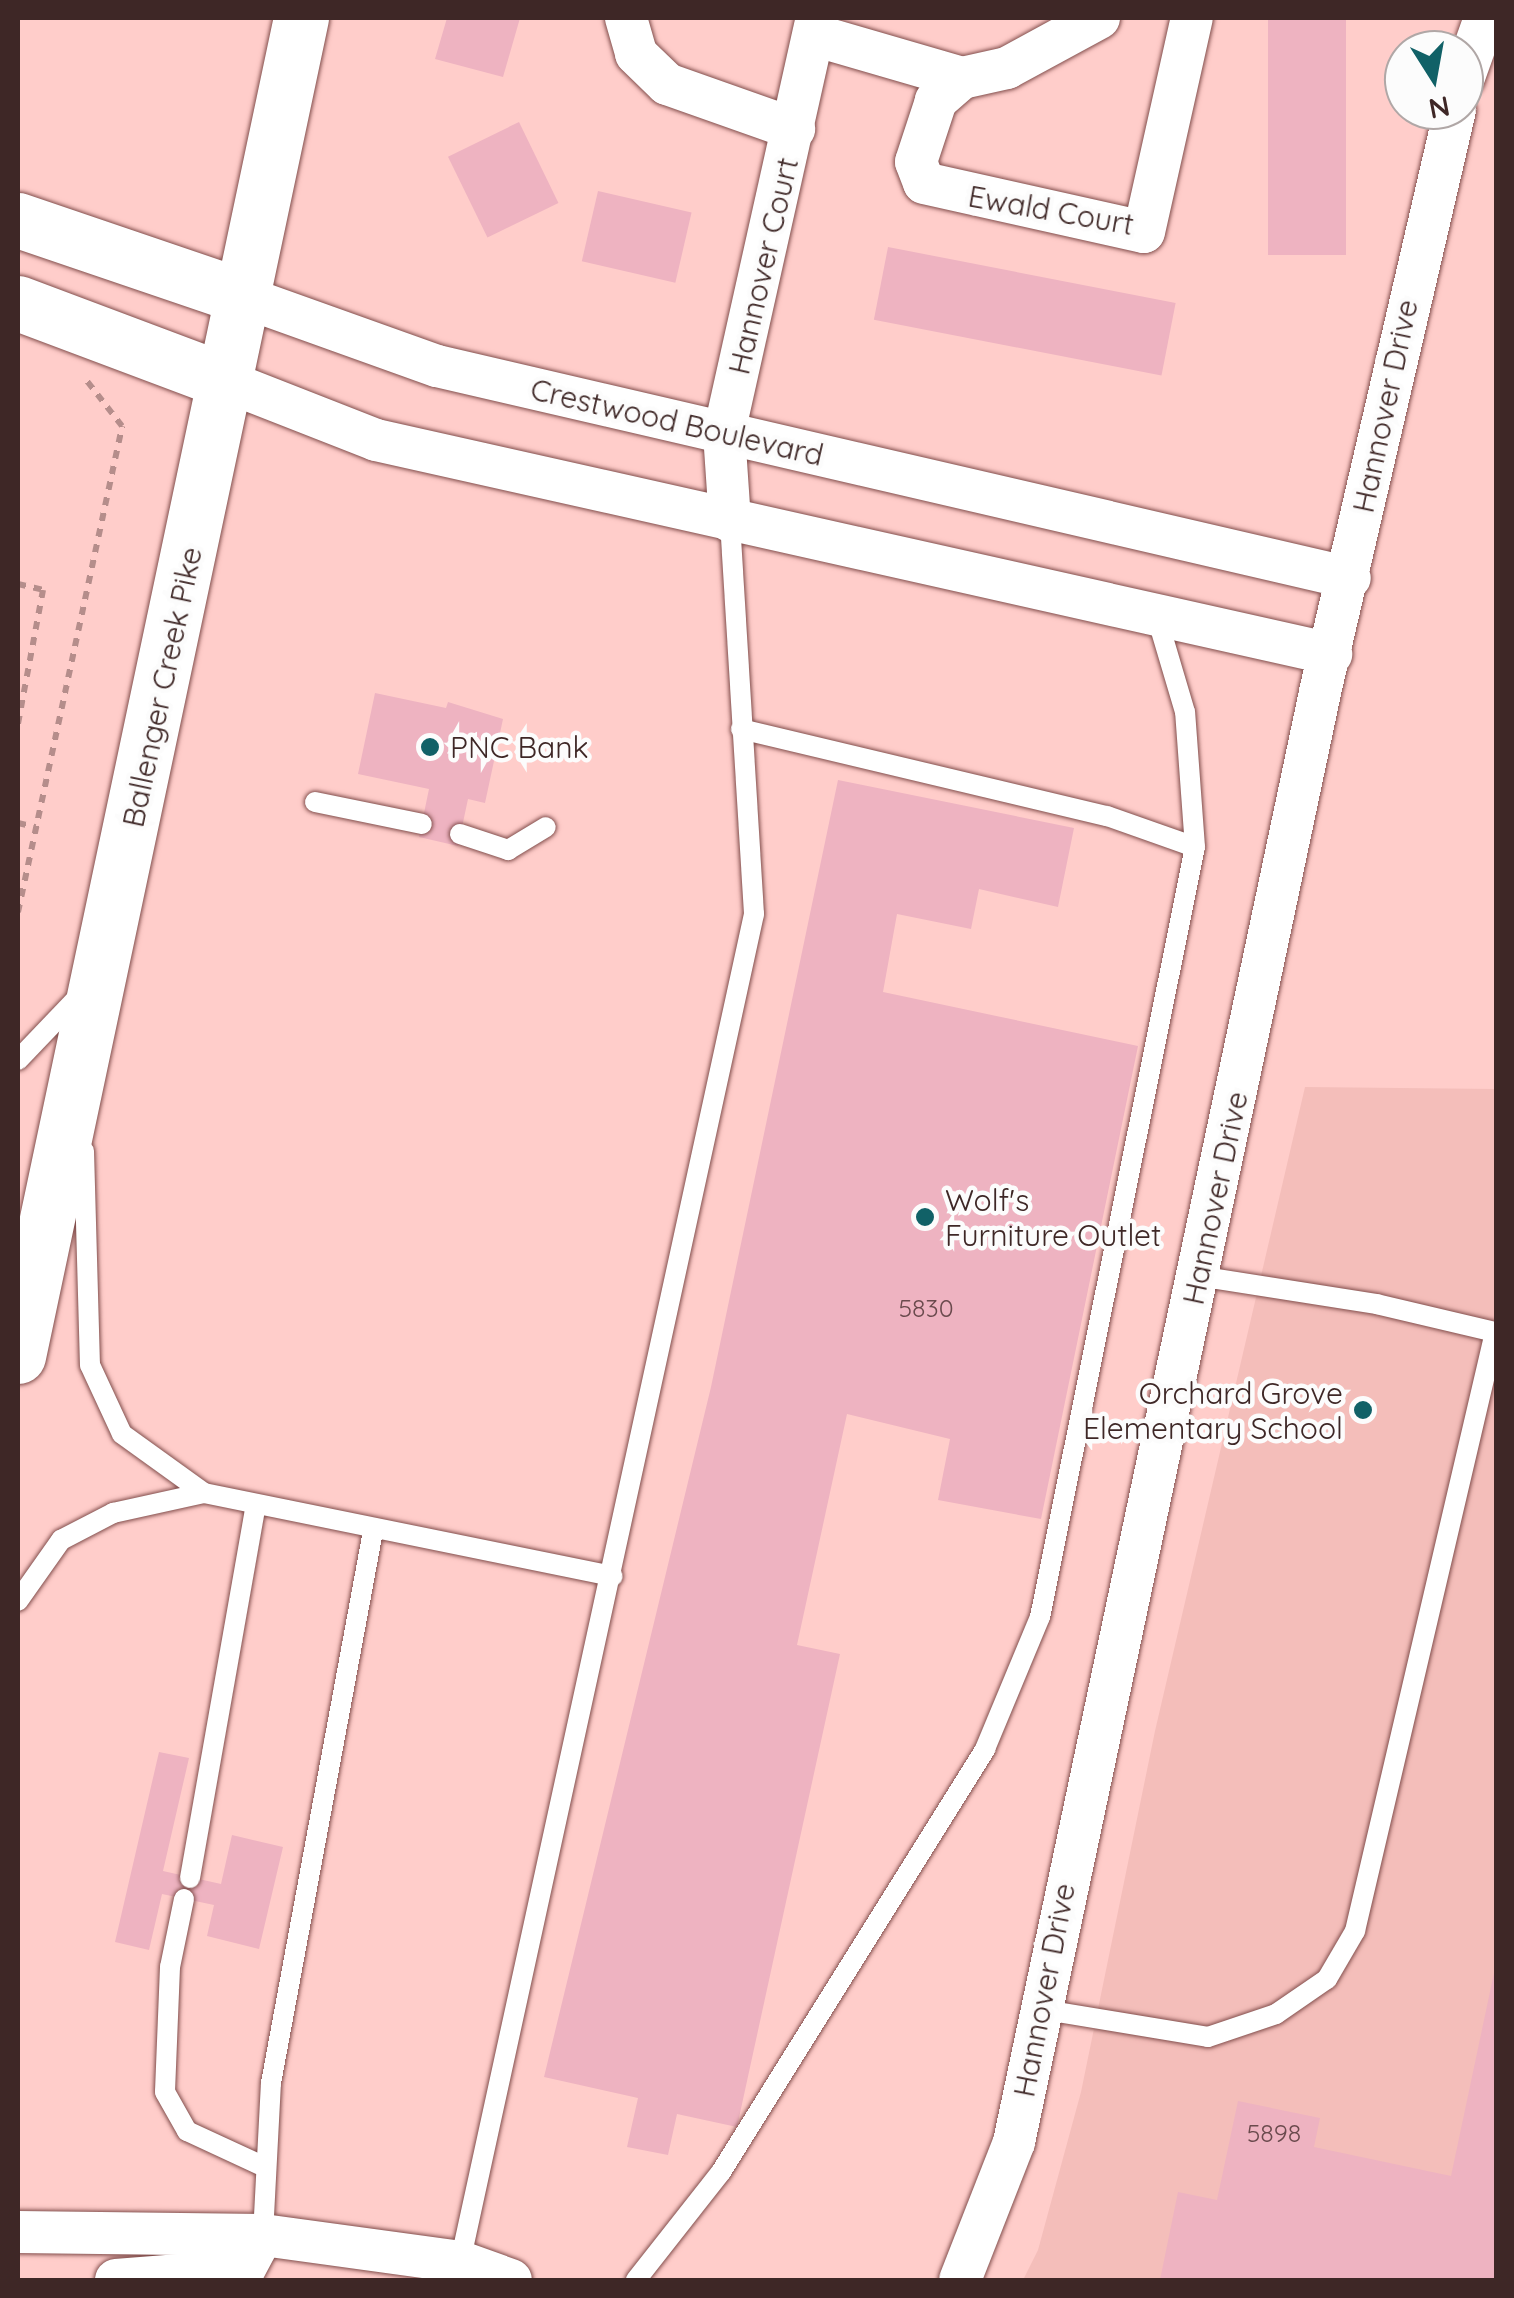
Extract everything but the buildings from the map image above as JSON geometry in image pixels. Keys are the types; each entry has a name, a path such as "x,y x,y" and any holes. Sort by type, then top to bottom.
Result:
{"main road":[{"name":"Ballenger Creek Pike","path":"18,1344 82,1074 99,975 228,382 301,18"},
{"name":"Crestwood Boulevard","path":"18,220 244,297"},
{"path":"18,302 228,382"}],"street":[{"name":"Hannover Court","path":"626,18 636,54 667,84 794,129"},
{"path":"815,26 962,78 1007,68 1099,18"},
{"name":"Ewald Court","path":"962,78 936,101 916,162 924,182 1144,232 1192,18"},
{"name":"Hannover Court","path":"730,521 724,433 815,26"},
{"name":"Hannover Drive","path":"970,2276 1014,2142 1038,2009 1331,654 1451,130"},
{"name":"Crestwood Boulevard","path":"244,297 436,366 1350,578"},
{"path":"228,382 376,440 730,521 1155,611 1331,654"},
{"path":"18,2232 264,2235 511,2280"},
{"path":"116,2280 244,2270 264,2235"}],"lane":[{"path":"458,2271 613,1576 754,914 730,521"},
{"path":"636,2280 721,2172 985,1749 1040,1617 1195,847 1185,712 1155,611"},
{"path":"741,728 1108,816 1195,847"},
{"path":"315,802 422,824"},
{"path":"460,834 508,850 546,827"},
{"path":"18,1060 99,975"},
{"path":"82,1074 90,1365 122,1434 204,1493 373,1531 613,1576"},
{"path":"1038,2009 1208,2037 1276,2014 1327,1979 1356,1931 1495,1332 1377,1304 1199,1276"},
{"path":"18,1600 61,1540 113,1513 204,1493"},
{"path":"190,1878 256,1505"},
{"path":"264,2235 271,2083 373,1531"},
{"path":"184,1899 170,1967 164,2092 187,2131 266,2167"}],"path":[{"path":"18,912 122,426 76,366"},
{"path":"18,584 42,590 18,724"},
{"path":"18,823 36,826"}],"shaded area":[{"name":"Orchard Grove Elementary School","path":"1305,1087 1496,1089 1496,2280 1023,2280 1038,2250 1081,2092 1155,1731"}],"place":[{"name":"PNC Bank","path":"430,747"},
{"name":"Wolf's Furniture Outlet","path":"925,1217"},
{"name":"Orchard Grove Elementary School","path":"1363,1410"}]}
